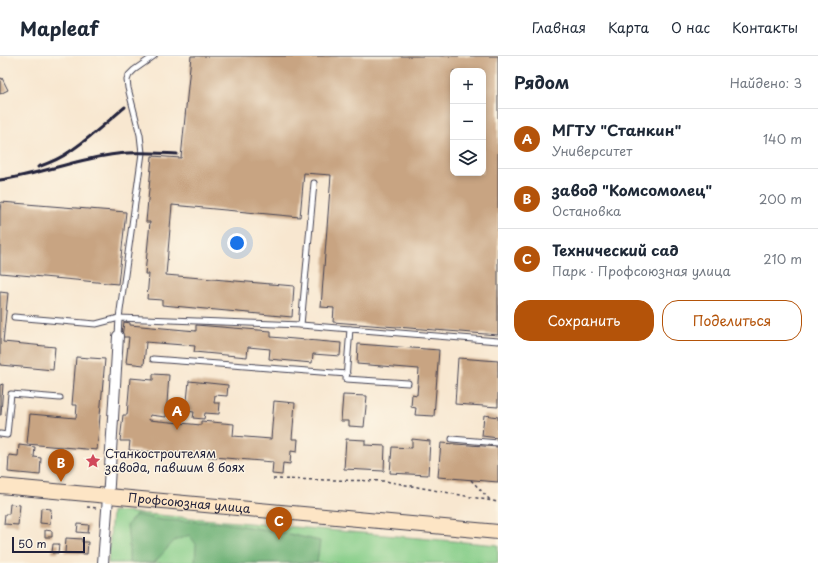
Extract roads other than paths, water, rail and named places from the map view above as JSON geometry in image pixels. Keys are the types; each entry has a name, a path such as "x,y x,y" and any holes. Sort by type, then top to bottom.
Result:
{"main road":[{"name":"Профсоюзная улица","path":"0,486 498,532"}],"street":[{"path":"103,563 118,336"}],"lane":[{"path":"118,336 119,318 142,152 140,135 127,80 129,75 134,70 154,56"},
{"path":"301,325 314,184"},
{"path":"14,317 96,324 119,318 301,325 498,341"},
{"path":"350,329 346,379 408,383"},
{"path":"153,359 347,374"},
{"path":"0,434 7,435 11,394 60,398"},
{"path":"452,439 498,443"}],"railway":[{"path":"38,167 54,161 66,154 91,136 125,107"},
{"path":"0,180 113,154 177,154"}],"place":[{"name":"МГТУ \"Станкин\"","path":"177,430"},
{"name":"Станкостроителям завода, павшим в боях","path":"93,461"},
{"name":"завод \"Комсомолец\"","path":"61,482"},
{"name":"Технический сад","path":"279,540"}]}
